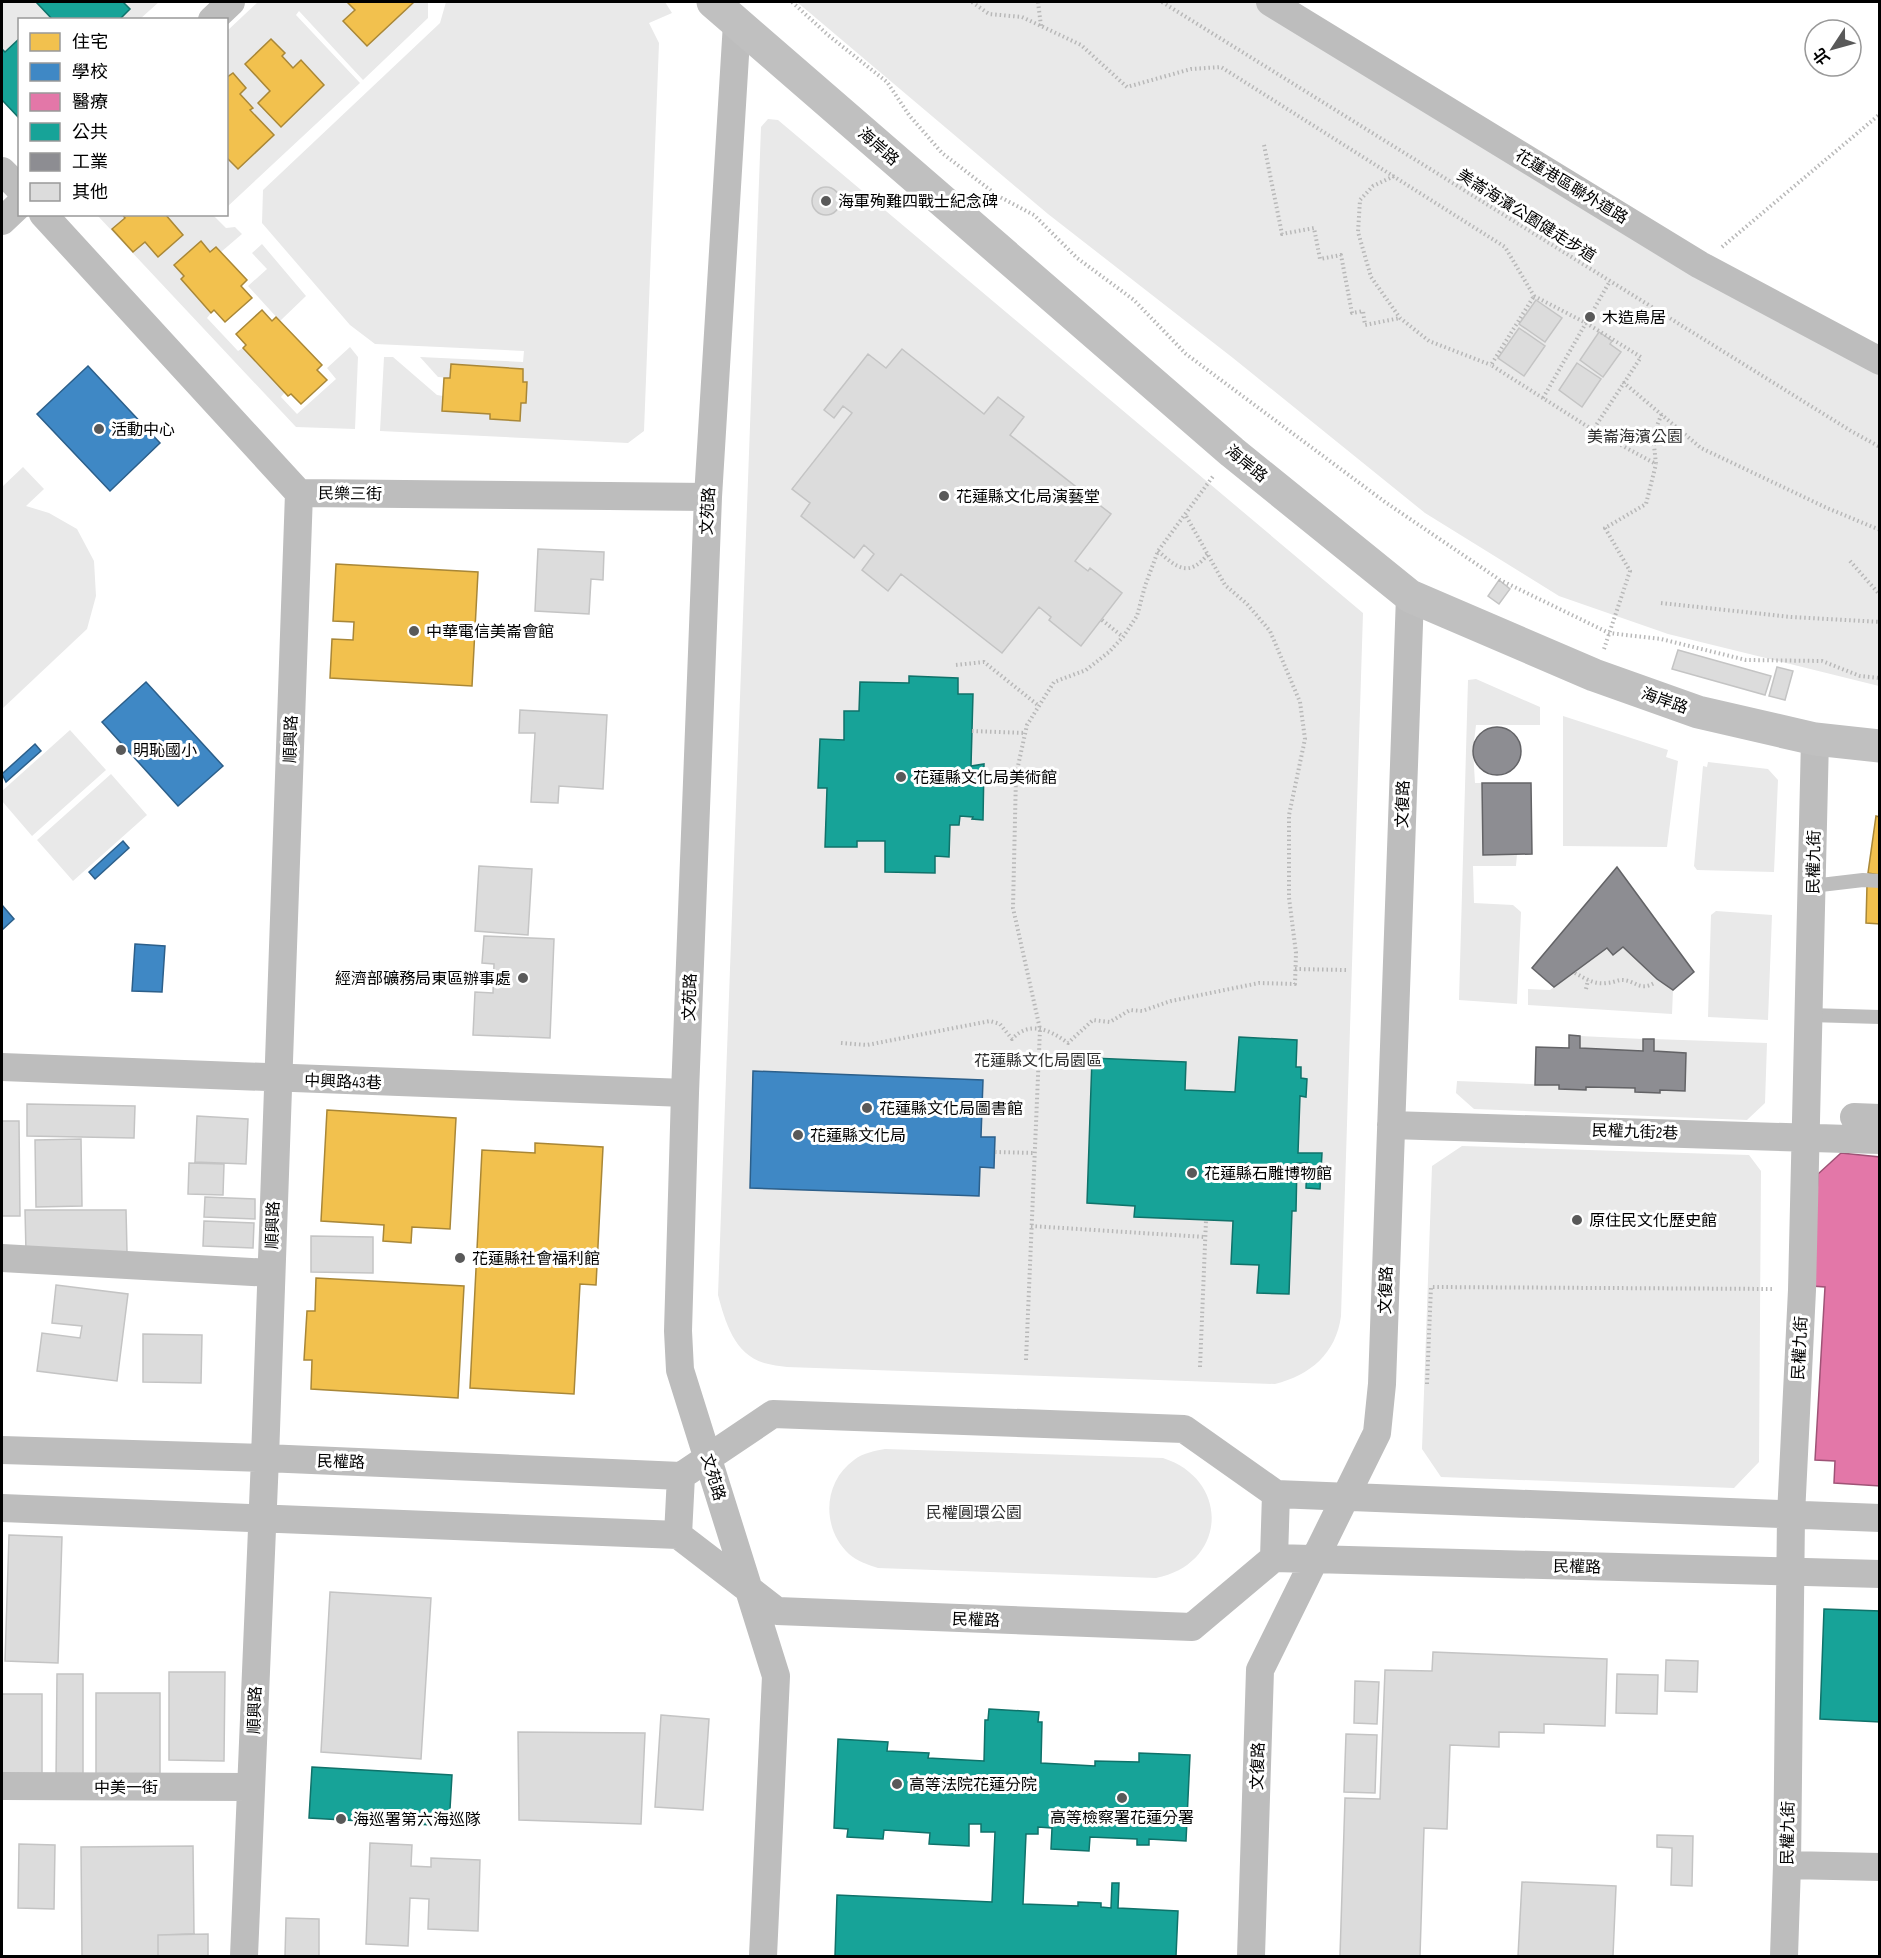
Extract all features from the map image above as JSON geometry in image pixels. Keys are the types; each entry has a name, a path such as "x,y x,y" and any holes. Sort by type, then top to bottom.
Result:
{"main road":[{"name":"海岸路","path":"725,12 1232,452 1410,596 1594,675 1698,712 1815,739 1880,746"}],"street":[{"path":"214,18 231,2"},
{"name":"花蓮港區聯外道路","path":"1270,2 1701,265 1880,361"},
{"name":"文苑路","path":"725,12 678,1331 680,1370 776,1676 763,1956"},
{"path":"2,171 18,187"},
{"path":"2,221 18,206"},
{"name":"民樂三街","path":"45,216 299,493 708,497"},
{"name":"順興路","path":"244,1956 265,1458 299,493"},
{"name":"文復路","path":"1251,1956 1260,1670 1377,1433 1382,1384 1410,596"},
{"name":"民權九街","path":"1784,1956 1791,1515 1802,1290 1815,739"},
{"name":"中興路43巷","path":"2,1067 685,1093"},
{"name":"民權九街2巷","path":"1391,1125 1880,1140"},
{"path":"2,1258 271,1273"},
{"path":"2,1508 678,1535 681,1476 773,1414 1184,1429 1276,1494 1880,1518"},
{"name":"民權路","path":"2,1450 265,1458 681,1476"},
{"path":"1274,1558 1276,1494"},
{"name":"民權路","path":"678,1535 777,1611 1192,1627 1274,1558 1880,1574"},
{"name":"中美一街","path":"2,1786 251,1787"},
{"path":"1787,1865 1880,1867"}],"lane":[{"path":"1812,886 1863,880 1880,881"},
{"path":"1809,1015 1880,1017"}],"path":[{"path":"792,2 828,35 888,82 909,115 942,153 998,196 1034,215 1077,258 1134,300 1185,354 1385,502 1500,580 1609,633 1661,639 1746,660 1822,661 1860,676 1880,678"},
{"path":"972,2 989,14 1022,17 1082,45 1127,87 1191,69 1221,67 1505,247 1534,296 1587,323 1641,357 1593,430"},
{"path":"1038,2 1041,26"},
{"name":"美崙海濱公園健走步道","path":"1162,2 1851,432 1880,447"},
{"path":"1701,265 1880,114"},
{"path":"1264,145 1282,234 1314,228 1320,259 1341,255 1352,312 1363,311 1365,325 1400,318"},
{"path":"1395,176 1373,186 1360,200 1358,232 1371,278 1400,318 1429,341 1491,365 1593,430 1656,464"},
{"path":"1543,398 1610,281"},
{"path":"1491,365 1534,296"},
{"path":"1623,382 1701,448 1827,508 1880,530"},
{"path":"1594,675 1630,571 1605,528 1646,504 1656,464 1653,435 1662,413"},
{"path":"1026,1360 1040,1029 1013,908 1016,775 1025,733 1027,725 1054,682 1086,670 1109,652 1123,637 1137,616 1158,551 1232,452"},
{"path":"841,1043 867,1044 990,1022 1000,1024 1012,1039 1019,1032 1029,1028 1055,1034 1068,1043 1093,1020 1110,1022 1130,1010 1142,1011 1171,1001 1258,983 1295,984 1296,952 1289,898 1289,815 1305,739 1300,702 1270,631 1247,604 1225,585 1185,514"},
{"path":"1158,551 1174,566 1185,569 1194,568 1208,554"},
{"path":"1850,561 1880,595"},
{"path":"1661,603 1791,617 1880,622"},
{"path":"1102,620 1123,637"},
{"path":"956,665 984,662 1039,706"},
{"path":"972,731 1025,733"},
{"path":"1296,969 1346,970"},
{"path":"1575,973 1588,980 1604,984 1623,980 1641,987 1648,987 1656,982"},
{"path":"1586,989 1588,980"},
{"path":"995,1152 1035,1153"},
{"path":"1200,1367 1206,1220"},
{"path":"1031,1226 1205,1237"},
{"path":"1427,1384 1431,1287 1802,1290"}],"green space":[{"path":"2,2 36,2 52,18 18,18 18,39 5,52 2,49"},
{"path":"123,2 159,2 141,18 121,18 130,9"},
{"path":"258,2 428,2 428,18 363,80 299,11 296,15 360,83 228,206 228,155 253,107 240,94 246,88 233,73 228,77 228,30"},
{"path":"446,2 665,2 672,13 649,23 659,43 644,431 628,443 380,431 384,357 393,357 437,395 443,396 442,411 490,414 490,419 520,421 521,403 526,403 527,383 523,382 523,369 451,364 450,378 438,377 420,357 523,362 524,351 375,344 350,325 262,223 263,190 440,23"},
{"name":"美崙海濱公園","path":"797,2 1261,2 1879,368 1879,686 1668,634 1559,596 1425,513 1233,358 1048,214"},
{"name":"花蓮縣文化局園區","path":"768,119 778,120 1363,613 1341,1316 1334,1341 1327,1352 1310,1369 1288,1380 1275,1384 787,1367 754,1359 738,1344 728,1326 718,1295 761,127"},
{"path":"98,216 123,216 125,218 113,228 133,252 145,242 158,257 183,235 166,216 214,216 226,228 235,227 242,234 221,252 216,247 210,252 201,241 181,280 211,313 207,318 238,351 243,348 285,392 281,397 297,414 336,379 327,368 350,347 358,357 355,429 296,427"},
{"path":"262,244 306,296 280,321 248,286 267,269 252,253"},
{"path":"23,467 44,489 26,506 49,513 77,529 94,561 96,596 87,629 2,709 2,487"},
{"path":"1476,679 1540,707 1540,725 1476,725 1473,750 1475,783 1482,783 1483,855 1517,854 1516,866 1473,866 1474,903 1513,905 1521,912 1517,1004 1459,1000 1468,680"},
{"path":"1563,716 1668,750 1666,757 1678,761 1667,847 1563,846"},
{"path":"70,730 106,770 32,836 2,801 2,791"},
{"path":"1708,762 1768,769 1778,780 1774,872 1697,870 1694,866 1703,766 1707,767"},
{"path":"111,774 147,815 73,881 37,840"},
{"path":"1716,911 1772,915 1768,1020 1708,1017 1711,915"},
{"path":"1623,947 1657,979 1673,990 1672,1014 1528,1005 1528,989 1550,990 1607,948 1613,955"},
{"path":"1580,1036 1643,1039 1643,1051 1580,1048"},
{"path":"1654,1039 1767,1043 1765,1103 1747,1120 1474,1109 1456,1093 1457,1081 1559,1085 1560,1089 1585,1090 1586,1087 1635,1088 1635,1092 1685,1091 1686,1053 1654,1051"},
{"path":"1462,1146 1749,1155 1761,1171 1759,1462 1734,1488 1441,1477 1422,1449 1432,1166"},
{"name":"民權圓環公園","path":"885,1449 1163,1458 1185,1469 1201,1484 1209,1502 1212,1521 1207,1540 1197,1556 1179,1570 1156,1578 878,1568 856,1559 840,1543 830,1519 829,1506 836,1480 844,1469 861,1456"}],"building: 住宅":[{"path":"347,2 414,2 367,46 343,21 355,10"},
{"path":"271,39 285,53 282,56 293,68 301,60 324,85 281,127 258,103 270,91 245,64"},
{"path":"233,73 246,88 240,94 253,108 250,110 274,135 238,169 228,159 228,77"},
{"path":"124,216 167,216 183,235 158,257 145,242 133,252 112,229 125,218"},
{"path":"201,241 210,252 216,247 247,280 241,286 252,298 225,322 214,310 211,313 181,279 184,276 174,265"},
{"path":"262,310 272,321 276,317 322,365 317,370 327,380 301,404 291,394 288,396 243,348 246,345 236,334"},
{"path":"451,364 523,369 523,382 527,382 526,403 521,403 520,421 490,419 490,414 442,411 444,378 450,378"},
{"name":"中華電信美崙會館","path":"336,564 478,572 472,686 330,678 332,639 353,640 354,622 333,621"},
{"path":"1876,816 1880,817 1880,875 1868,873"},
{"path":"1867,885 1880,885 1880,924 1866,923"},
{"path":"327,1110 456,1118 450,1229 412,1227 411,1243 383,1241 384,1225 321,1221"},
{"path":"535,1143 603,1147 596,1285 580,1284 574,1394 470,1388 482,1150 535,1153"},
{"path":"316,1278 464,1286 458,1398 311,1389 312,1360 304,1360 307,1311 315,1311"}],"building: 學校":[{"name":"活動中心","path":"88,366 160,443 110,491 37,414"},
{"path":"146,682 223,766 178,806 102,722"},
{"path":"35,744 41,751 6,782 2,774"},
{"path":"123,841 129,848 95,879 89,872"},
{"path":"2,905 14,919 2,930"},
{"path":"135,944 165,946 162,992 132,991"},
{"name":"花蓮縣文化局圖書館","path":"753,1071 983,1080 981,1137 995,1137 994,1168 980,1167 979,1196 750,1188"}],"building: 醫療":[{"path":"1841,1153 1880,1157 1880,1486 1834,1483 1835,1461 1815,1460 1825,1287 1812,1286 1818,1174"}],"building: 公共":[{"path":"36,2 123,2 130,9 121,18 51,18"},
{"path":"18,40 18,117 2,100 2,49 5,52"},
{"name":"花蓮縣文化局美術館","path":"909,676 958,678 958,694 973,694 971,766 984,764 983,820 960,816 959,825 950,825 949,857 935,856 935,873 885,872 885,841 857,841 857,847 825,847 827,788 818,788 820,739 844,740 844,711 859,711 860,682 909,683"},
{"name":"花蓮縣石雕博物館","path":"1239,1037 1297,1040 1296,1067 1301,1067 1301,1078 1307,1079 1306,1097 1300,1096 1298,1153 1322,1153 1320,1189 1306,1188 1307,1163 1297,1163 1296,1211 1292,1211 1289,1294 1257,1293 1259,1265 1231,1264 1233,1221 1134,1217 1135,1206 1087,1203 1092,1058 1186,1062 1185,1090 1235,1092"},
{"path":"1824,1609 1880,1611 1880,1722 1820,1719"},
{"path":"989,1709 1039,1712 1038,1722 1042,1722 1041,1763 1095,1766 1095,1761 1139,1762 1139,1753 1190,1755 1186,1841 1149,1839 1149,1845 1137,1845 1137,1839 1090,1837 1089,1851 1051,1849 1052,1828 1038,1827 1038,1834 1026,1834 1023,1904 1078,1906 1078,1902 1101,1903 1101,1907 1111,1908 1112,1883 1119,1883 1118,1908 1178,1911 1176,1956 835,1956 837,1895 992,1902 995,1832 981,1832 981,1824 969,1824 969,1846 929,1844 930,1833 884,1830 883,1839 847,1837 848,1829 834,1828 838,1739 888,1742 887,1751 929,1753 928,1758 984,1761 985,1720 988,1720"},
{"path":"312,1767 452,1775 449,1826 309,1818"}],"building: 工業":[{"path":"1497,727 1514,734 1521,751 1514,768 1497,775 1480,768 1473,751 1480,734"},
{"path":"1482,783 1531,783 1532,854 1483,855"},
{"path":"1617,867 1694,972 1673,990 1657,979 1623,947 1613,955 1607,948 1554,987 1532,968"},
{"path":"1569,1035 1580,1036 1580,1048 1643,1051 1643,1039 1654,1039 1654,1051 1686,1053 1685,1091 1635,1092 1635,1088 1586,1087 1586,1090 1559,1089 1559,1085 1535,1085 1536,1047 1569,1048"}],"building: 其他":[{"name":"海軍殉難四戰士紀念碑","path":"826,187 836,191 840,201 836,211 826,215 816,211 812,201 816,191"},
{"path":"1536,300 1562,318 1545,342 1519,324"},
{"path":"1519,328 1545,346 1524,376 1498,358"},
{"path":"1599,332 1612,341 1610,344 1621,352 1603,377 1580,360"},
{"name":"花蓮縣文化局演藝堂","path":"902,349 984,414 998,397 1024,417 1010,435 1111,514 1075,561 1088,571 1090,568 1122,593 1081,646 1049,620 1051,617 1039,607 1002,653 901,574 888,591 862,570 874,554 864,545 854,558 801,516 810,503 792,489 852,413 843,406 834,418 824,410 868,354 886,368"},
{"path":"1577,363 1601,379 1582,407 1559,390"},
{"path":"538,549 604,552 603,580 591,579 589,614 535,611"},
{"path":"1499,580 1510,589 1499,604 1488,596"},
{"path":"1678,650 1771,676 1765,695 1672,669"},
{"path":"1777,667 1793,671 1785,700 1769,696"},
{"path":"520,710 607,715 603,789 559,786 558,803 531,802 535,733 519,733"},
{"path":"479,866 532,869 528,935 475,931"},
{"name":"經濟部礦務局東區辦事處","path":"484,936 554,939 550,1038 473,1035 475,992 493,993 494,964 482,963"},
{"path":"27,1104 135,1106 134,1138 27,1136"},
{"path":"197,1116 248,1119 246,1164 195,1162"},
{"path":"2,1121 19,1121 20,1216 2,1216"},
{"path":"81,1139 82,1206 36,1207 35,1140"},
{"path":"189,1163 224,1164 223,1195 188,1194"},
{"path":"205,1197 255,1199 255,1219 204,1217"},
{"path":"25,1210 126,1210 127,1252 26,1252"},
{"path":"204,1221 254,1223 253,1248 203,1246"},
{"path":"311,1236 373,1237 373,1273 311,1272"},
{"path":"56,1285 128,1294 117,1381 37,1371 42,1333 80,1338 82,1326 52,1323"},
{"path":"143,1334 202,1335 201,1383 143,1382"},
{"path":"9,1535 62,1537 58,1663 5,1661"},
{"path":"330,1592 431,1598 421,1759 321,1752"},
{"path":"1433,1652 1607,1659 1605,1726 1544,1724 1544,1733 1499,1732 1499,1747 1450,1745 1447,1829 1424,1828 1420,1956 1340,1956 1345,1798 1380,1799 1385,1670 1432,1671"},
{"path":"1666,1660 1698,1661 1697,1692 1665,1691"},
{"path":"169,1672 225,1672 224,1761 169,1760"},
{"path":"57,1674 83,1674 83,1782 56,1782"},
{"path":"1617,1674 1658,1675 1657,1714 1616,1713"},
{"path":"1355,1681 1379,1682 1377,1724 1354,1723"},
{"path":"96,1693 160,1693 160,1782 96,1782"},
{"path":"2,1694 42,1694 42,1777 2,1776"},
{"path":"661,1715 709,1719 703,1810 655,1807"},
{"path":"518,1732 645,1733 641,1824 519,1820"},
{"path":"1346,1734 1377,1735 1375,1793 1344,1792"},
{"path":"1657,1835 1693,1836 1692,1886 1671,1885 1672,1848 1657,1847"},
{"path":"370,1843 412,1845 411,1866 431,1867 431,1858 480,1860 478,1931 428,1929 429,1899 410,1898 408,1946 366,1944"},
{"path":"19,1844 55,1845 54,1909 18,1908"},
{"path":"193,1846 194,1934 158,1935 158,1956 82,1956 81,1847"},
{"path":"1522,1882 1616,1886 1613,1956 1518,1956"},
{"path":"286,1918 319,1919 319,1956 285,1956"},
{"path":"208,1934 208,1956 158,1956 158,1935"}],"place":[{"name":"海軍殉難四戰士紀念碑","path":"826,201"},
{"name":"木造鳥居","path":"1590,317"},
{"name":"活動中心","path":"99,429"},
{"name":"花蓮縣文化局演藝堂","path":"944,496"},
{"name":"中華電信美崙會館","path":"414,631"},
{"name":"明恥國小","path":"121,750"},
{"name":"花蓮縣文化局美術館","path":"901,777"},
{"name":"經濟部礦務局東區辦事處","path":"523,978"},
{"name":"花蓮縣文化局圖書館","path":"867,1108"},
{"name":"花蓮縣文化局","path":"798,1135"},
{"name":"花蓮縣石雕博物館","path":"1192,1173"},
{"name":"原住民文化歷史館","path":"1577,1220"},
{"name":"花蓮縣社會福利館","path":"460,1258"},
{"name":"高等法院花蓮分院","path":"897,1784"},
{"name":"高等檢察署花蓮分署","path":"1122,1798"},
{"name":"海巡署第六海巡隊","path":"341,1819"}]}
